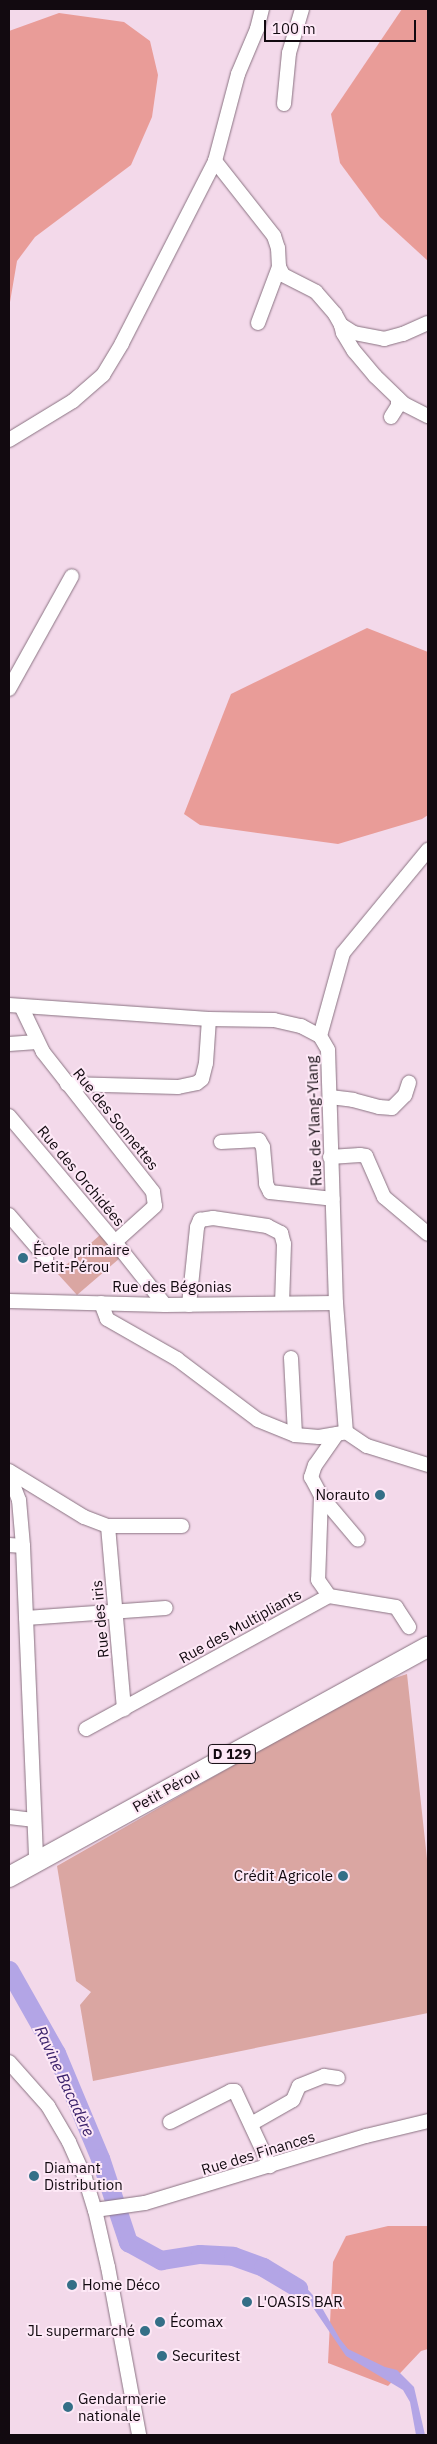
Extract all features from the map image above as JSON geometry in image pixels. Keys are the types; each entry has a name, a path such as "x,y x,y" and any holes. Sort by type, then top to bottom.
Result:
{"highway":[{"name":"Petit Pérou","path":"9,1877 36,1854 428,1633"},
{"name":"Petit Pérou","path":"9,1861 36,1854 428,1647"}],"street":[{"path":"9,440 73,401 102,375 122,343 215,161 238,74 258,29 262,9"},
{"path":"284,104 289,53 302,9"},
{"path":"215,161 274,236 278,248 279,267 283,275 316,292 341,325 354,334 384,339 428,323"},
{"path":"258,323 279,267"},
{"path":"341,325 342,333 354,351 398,399 428,416"},
{"path":"391,417 398,406 398,399"},
{"path":"9,689 72,576"},
{"path":"320,1036 344,953 428,850"},
{"name":"Rue de Ylang-Ylang","path":"15,1005 209,1019 282,1021 300,1026 320,1036 328,1050 330,1157 342,1433"},
{"name":"Rue des Sonnettes","path":"15,1005 37,1042 67,1084 153,1192 155,1206 115,1242"},
{"path":"67,1084 178,1087 198,1083 202,1079 206,1063 209,1019"},
{"path":"9,1044 37,1042"},
{"path":"330,1097 353,1100 380,1108 392,1108 405,1095 409,1083"},
{"name":"Rue des Orchidées","path":"9,1116 115,1242 164,1306"},
{"path":"221,1142 259,1140 263,1147 266,1184 270,1192 333,1199"},
{"path":"330,1157 366,1156 384,1197 428,1234"},
{"path":"9,1215 46,1258"},
{"path":"189,1305 197,1227 200,1220 205,1218 267,1226 281,1233 284,1244 282,1303"},
{"name":"Rue des Bégonias","path":"9,1301 164,1306 336,1303"},
{"path":"101,1303 107,1319 177,1358 258,1420 295,1435 319,1437 342,1433 367,1446 428,1466"},
{"path":"291,1358 295,1435"},
{"path":"342,1433 312,1470 313,1484 320,1496 358,1540"},
{"path":"9,1473 84,1517 108,1526 182,1526"},
{"path":"9,1473 19,1500 16,1546 26,1618 36,1854"},
{"path":"320,1496 318,1580 329,1596 396,1606 409,1627"},
{"name":"Rue des iris","path":"108,1526 124,1709"},
{"name":"Rue des Multipliants","path":"86,1730 329,1596"},
{"path":"26,1618 166,1608"},
{"path":"9,1817 34,1820"},
{"path":"9,2062 48,2106 102,2210 139,2435"},
{"path":"251,2124 292,2100 299,2086 324,2076 338,2078"},
{"path":"170,2122 233,2090 236,2092 270,2166"},
{"name":"Rue des Finances","path":"102,2210 124,2207 270,2166 366,2136 428,2121"}],"shaded area":[{"path":"402,9 428,9 428,261 380,217 340,163 331,114"},
{"path":"59,13 124,22 150,41 158,75 152,117 131,165 35,237 17,261 9,308 9,31"},
{"path":"367,628 428,652 428,815 422,819 338,844 200,825 184,814 231,694"},
{"path":"100,1235 120,1258 77,1295 57,1273"},
{"path":"407,1674 428,1868 428,2013 93,2081 80,2005 91,1992 76,1981 57,1866 374,1685"},
{"path":"388,2226 428,2226 428,2349 421,2351 388,2386 328,2363 333,2262 346,2236"},
{"path":"218,2251 261,2258 297,2277 318,2301 348,2349 385,2367 397,2370 414,2387 425,2435 416,2435 410,2402 403,2390 346,2356 303,2293 263,2267 230,2257 219,2259"}],"waterway":[{"name":"Ravine Bacadère","path":"9,1970 56,2053 100,2158 128,2242 161,2260 200,2254 233,2256 263,2267 298,2288"}],"place":[{"name":"École primaire Petit-Pérou","path":"23,1258"},
{"name":"Norauto","path":"380,1495"},
{"name":"Crédit Agricole","path":"343,1876"},
{"name":"Diamant Distribution","path":"34,2176"},
{"name":"Home Déco","path":"72,2285"},
{"name":"L'OASIS BAR","path":"247,2302"},
{"name":"Écomax","path":"160,2322"},
{"name":"JL supermarché","path":"145,2331"},
{"name":"Securitest","path":"162,2356"},
{"name":"Gendarmerie nationale","path":"68,2407"}]}
